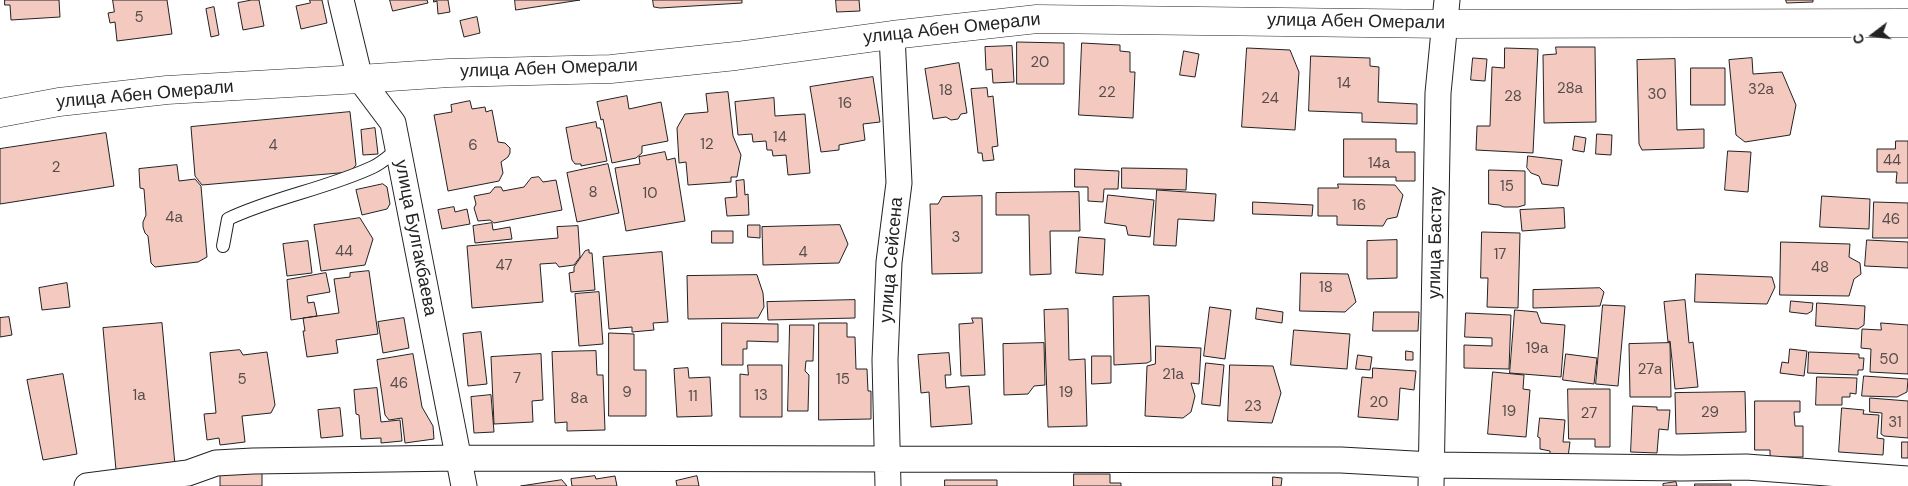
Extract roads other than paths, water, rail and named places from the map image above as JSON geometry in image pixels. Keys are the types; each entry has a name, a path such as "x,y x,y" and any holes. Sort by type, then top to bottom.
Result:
{"main road":[{"name":"улица Абен Омерали","path":"0,113 59,102 166,90 360,80 449,73 611,69 736,56 892,35 1037,19 1446,12 1908,23"}],"street":[{"name":"улица Булгакбаева","path":"341,0 360,80 393,123 464,486"},
{"name":"улица Бастау","path":"1431,476 1438,93 1446,12"},
{"name":"улица Сейсена","path":"888,486 885,350 890,262 899,183 892,35"},
{"path":"87,486 188,473 216,464 244,461 458,458 1341,460 1431,476 1746,466 1908,479"}],"lane":[{"path":"223,246 228,219 251,208 314,190 374,166 398,149"}]}
